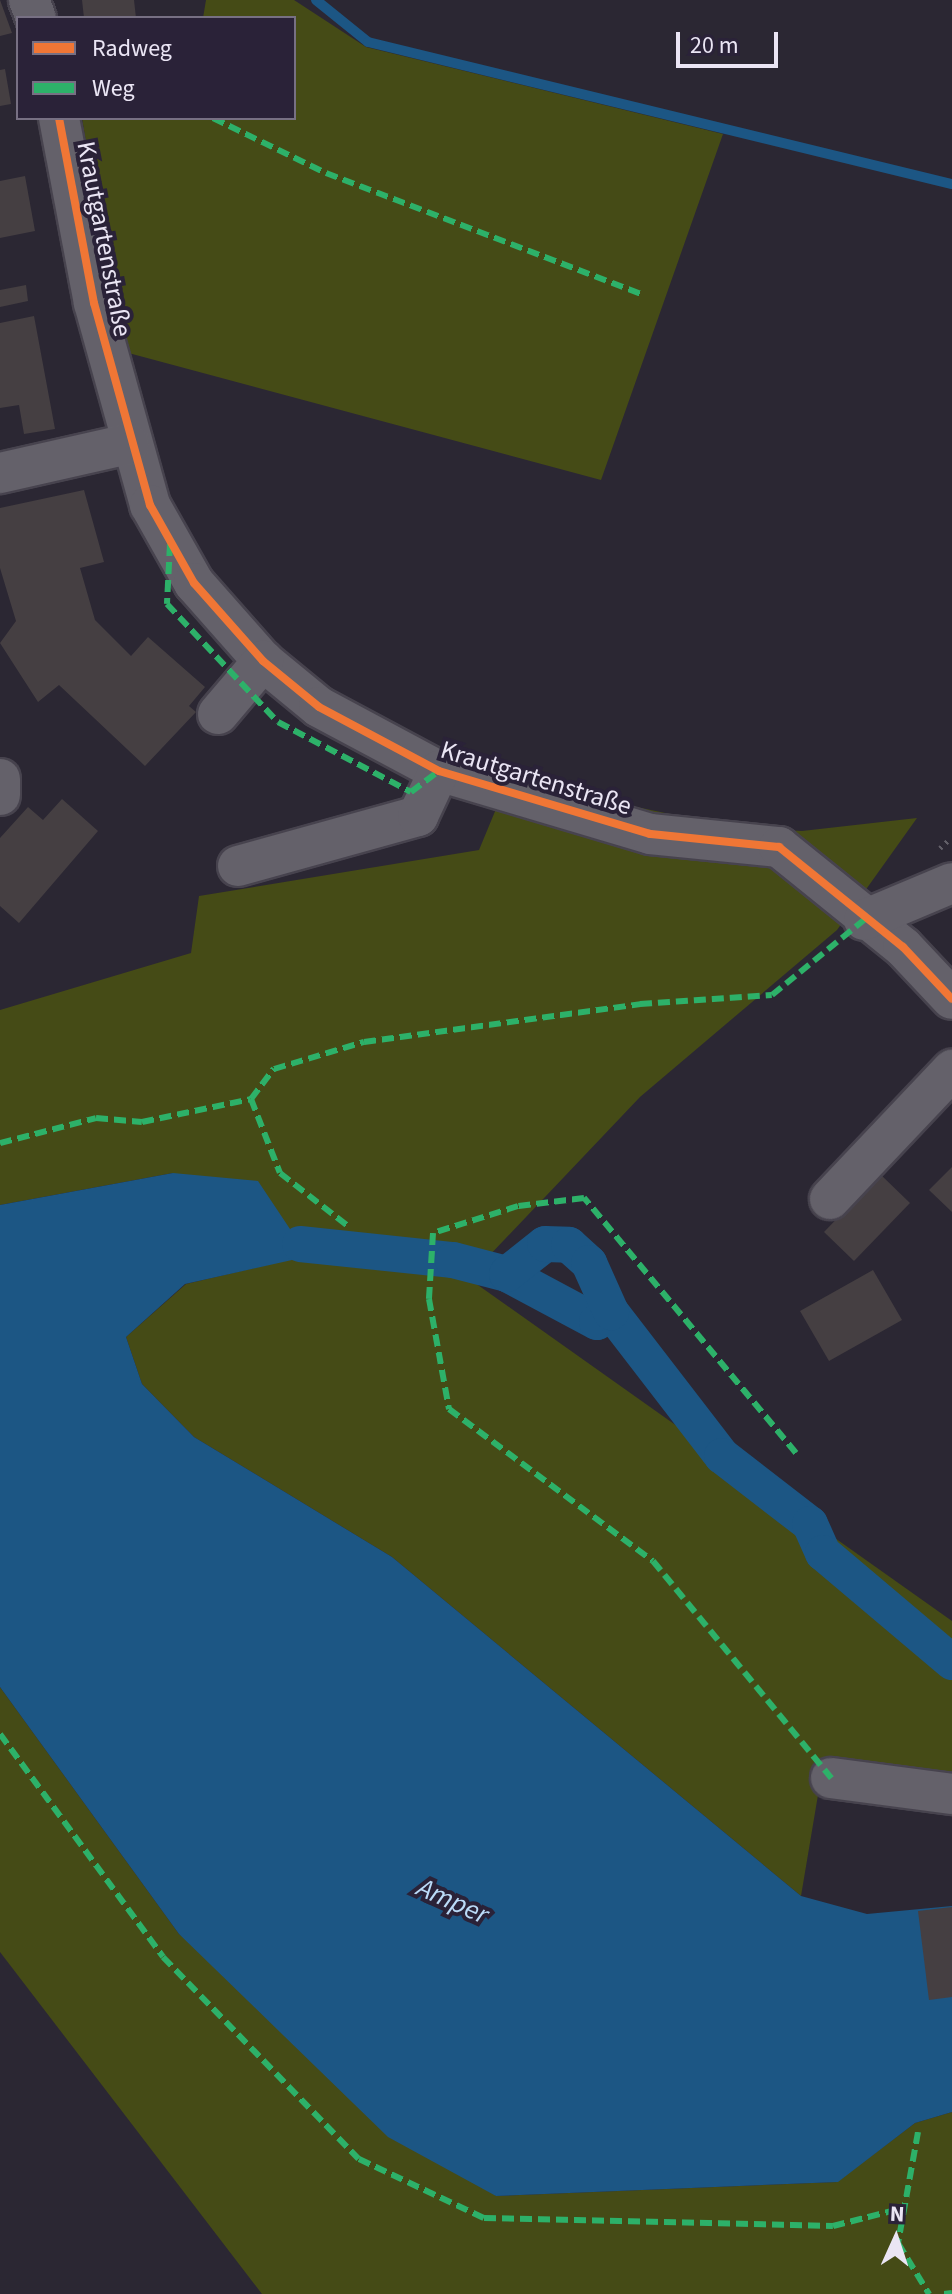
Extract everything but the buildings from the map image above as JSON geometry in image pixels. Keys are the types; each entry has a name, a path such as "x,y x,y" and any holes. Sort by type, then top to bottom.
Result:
{"street":[{"name":"Krautgartenstraße","path":"59,120 129,444 150,505 194,583 263,661 319,707 439,771 650,834 779,847 864,920 903,947 952,999"},
{"path":"0,473 129,444"},
{"path":"218,714 263,661"},
{"path":"238,866 418,816 439,771"},
{"path":"0,779 0,795"},
{"path":"864,920 952,883"},
{"path":"830,1199 952,1070"},
{"path":"831,1778 952,1794"}],"green space":[{"path":"206,0 294,0 366,47 723,134 601,480 121,351 82,120 296,120 296,16 203,16"},
{"path":"508,780 732,827 802,831 917,818 837,930 640,1097 468,1278 952,1621 952,1814 819,1789 801,1896 392,1557 194,1437 142,1384 126,1337 186,1284 292,1259 173,1173 0,1205 0,1010 191,953 199,896 479,850"},
{"path":"0,1687 179,1934 496,2196 837,2182 915,2123 952,2112 952,2294 262,2294 0,1952"}],"water":[{"name":"Amper","path":"173,1173 258,1181 300,1244 292,1260 185,1284 126,1337 142,1384 194,1437 392,1557 801,1896 867,1914 952,1906 952,2112 915,2123 838,2182 496,2196 388,2137 179,1934 0,1687 0,1205"}],"waterway":[{"path":"316,0 368,42 952,184"},
{"path":"300,1244 453,1260 507,1274 597,1322 611,1312 722,1456 810,1524 823,1553 952,1662"},
{"path":"507,1274 545,1244 569,1245 589,1263 611,1312"}],"marked path":[{"path":"217,120 326,173 644,295"},
{"path":"170,544 167,604 278,722 411,792 439,771"},
{"path":"0,1143 96,1118 142,1122 251,1099 274,1069 364,1042 640,1004 772,995 864,920"},
{"path":"251,1099 280,1173 349,1227"},
{"path":"796,1453 584,1198 518,1206 433,1233 429,1299 449,1409 653,1561 831,1778"},
{"path":"0,1734 163,1957 359,2159 484,2218 833,2226 903,2208"},
{"path":"918,2132 898,2243 929,2294"},
{"path":"944,2294 952,2293"}],"cycle path":[{"path":"59,120 94,303 150,505 194,583 263,661 319,707 439,771 650,834 779,847 903,947 952,999"}]}
